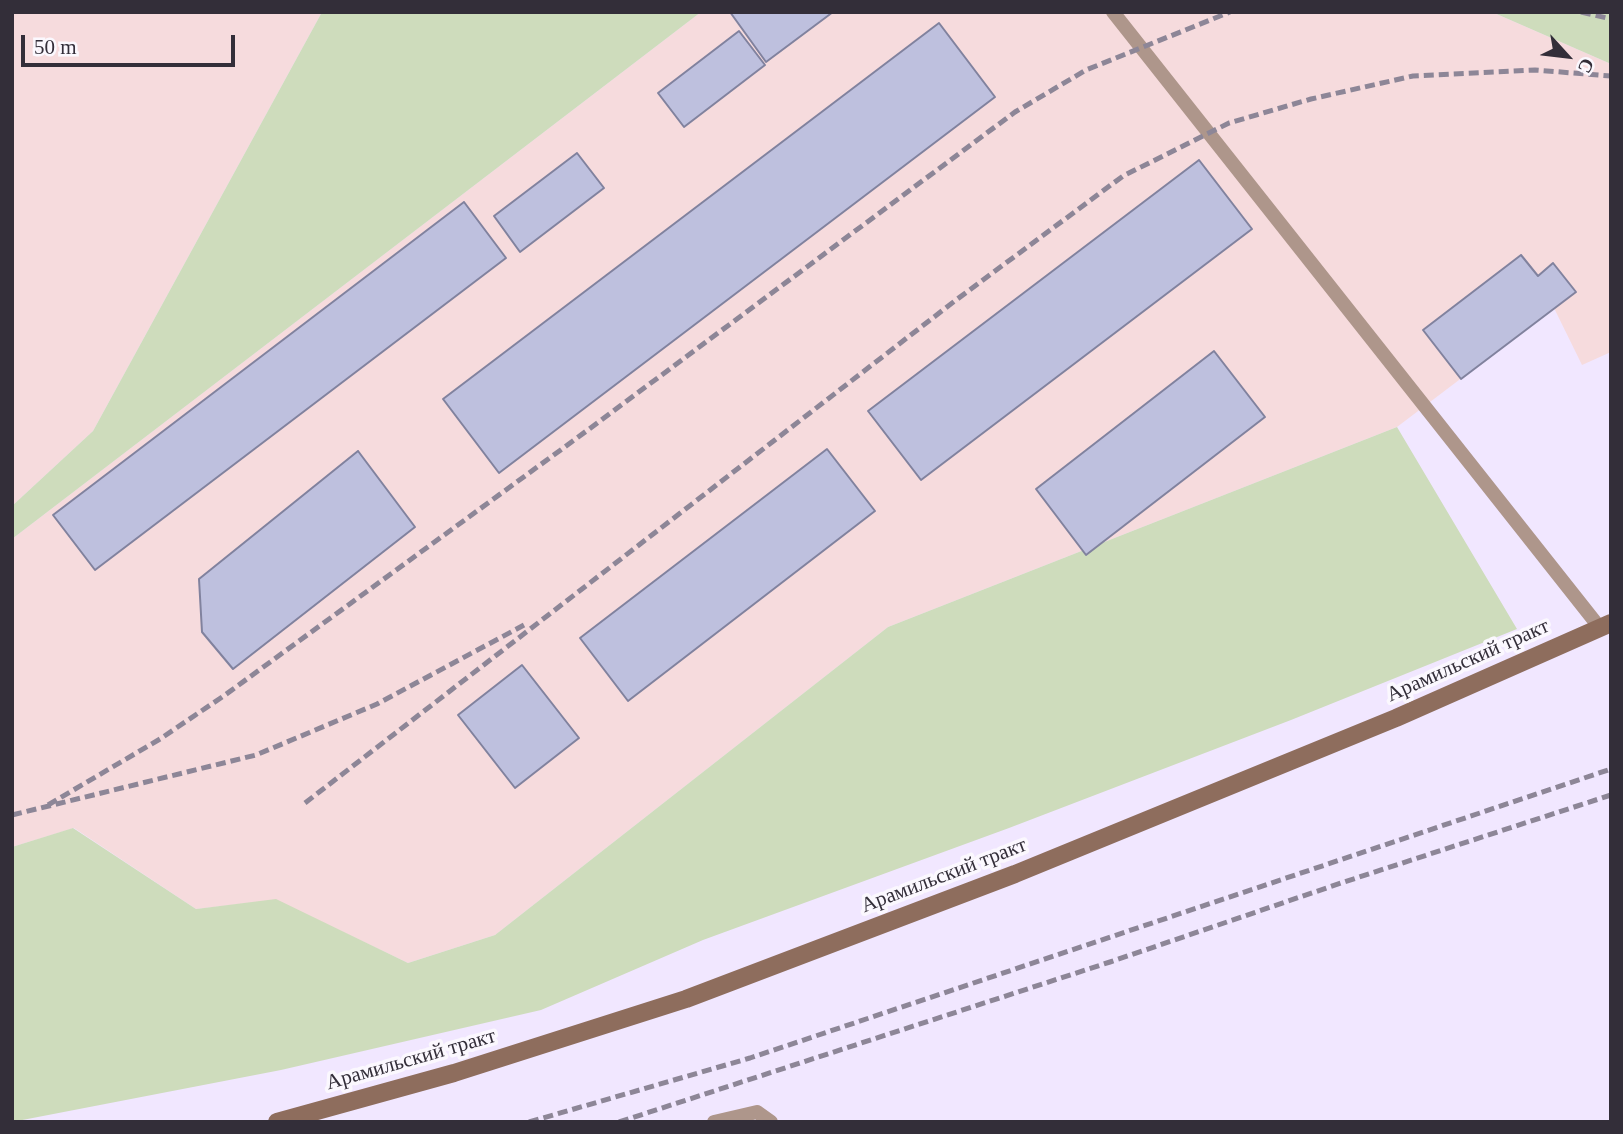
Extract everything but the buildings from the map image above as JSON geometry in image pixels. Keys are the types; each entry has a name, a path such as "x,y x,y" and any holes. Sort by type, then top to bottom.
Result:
{"main road":[{"name":"Арамильский тракт","path":"277,1122 454,1073 686,999 1015,874 1396,718 1605,626"}],"lane":[{"path":"1113,12 1605,626"},
{"path":"714,1122 757,1112 771,1122"}],"shaded area":[{"path":"12,12 322,12 93,431 12,506"},
{"path":"701,12 1492,12 1611,64 1611,352 1582,365 1554,308 1397,427 888,627 495,935 408,963 276,900 196,909 74,828 12,847 12,539"}],"green space":[{"path":"322,12 701,12 12,539 12,506 93,431"},
{"path":"1492,12 1611,12 1611,64"},
{"path":"1397,427 1517,629 1291,720 1009,828 703,940 541,1010 281,1070 12,1122 12,847 73,828 196,909 276,899 408,963 495,935 888,627"}],"railway":[{"path":"48,805 160,739 225,695 577,438 1015,112 1086,70 1230,12"},
{"path":"1581,12 1611,19"},
{"path":"305,803 956,300 1123,176 1229,123 1311,99 1413,76 1535,70 1611,76"},
{"path":"12,815 256,755 377,704 524,625"},
{"path":"529,1122 750,1058 1611,769"},
{"path":"619,1122 1611,795"}]}
